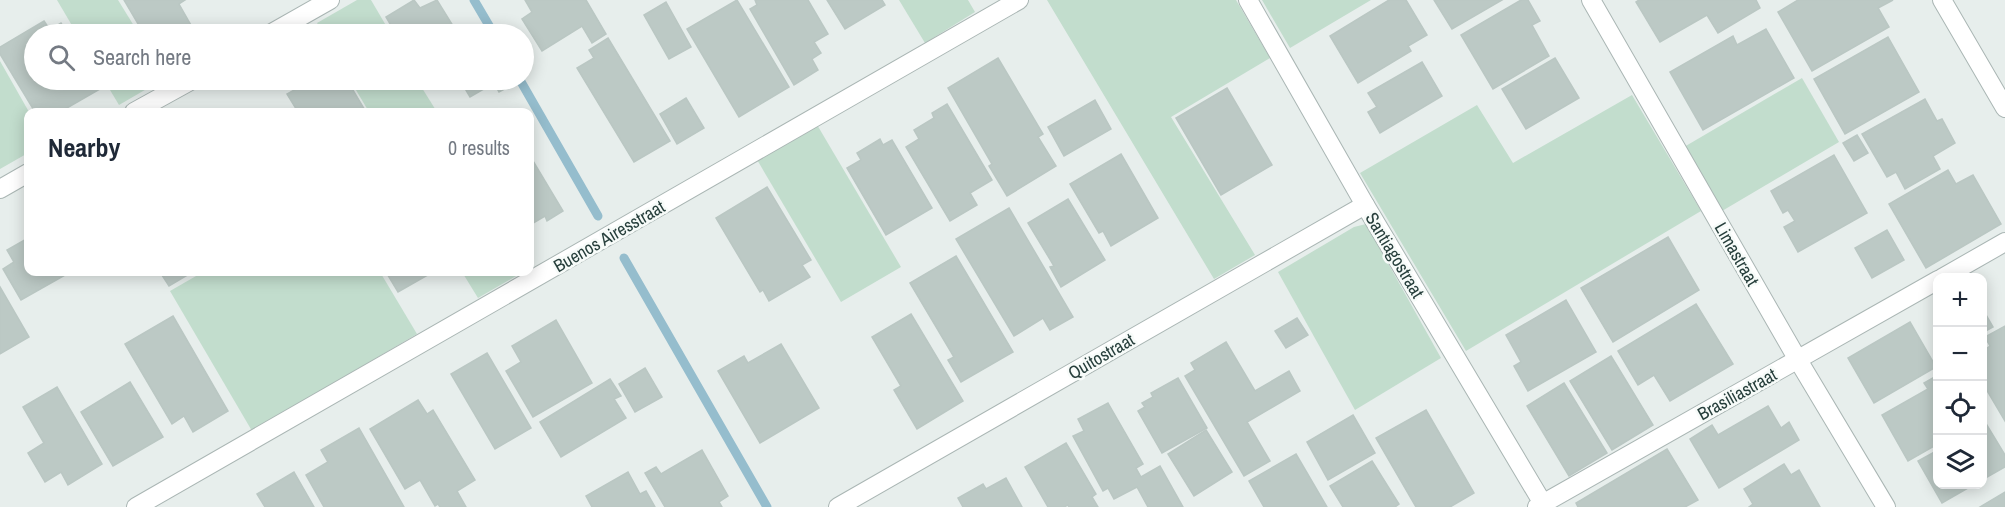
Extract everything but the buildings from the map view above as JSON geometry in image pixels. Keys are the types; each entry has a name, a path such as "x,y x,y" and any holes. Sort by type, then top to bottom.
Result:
{"street":[{"path":"288,24 330,0"},
{"name":"Buenos Airesstraat","path":"136,507 1019,0"},
{"name":"Santiagostraat","path":"1248,0 1365,205 1542,506"},
{"name":"Limastraat","path":"1591,0 1797,360 1886,507"},
{"path":"1942,0 2005,108"},
{"path":"141,108 174,90"},
{"path":"0,189 24,175"},
{"name":"Quitostraat","path":"838,507 1365,205"},
{"path":"1951,273 2005,242"},
{"name":"Brasiliastraat","path":"1542,506 1933,283"}],"green space":[{"path":"57,0 118,0 133,24 71,24"},
{"path":"357,0 371,0 385,24 318,24"},
{"path":"899,0 968,0 975,12 925,43"},
{"path":"1047,0 1236,0 1270,58 1171,117 1255,255 1214,279"},
{"path":"1262,0 1371,0 1290,48"},
{"path":"0,61 27,108 24,108 24,155 0,169"},
{"path":"1802,78 1839,142 1722,211 1684,147"},
{"path":"110,90 145,90 119,105"},
{"path":"356,90 423,90 434,108 367,108"},
{"path":"1632,95 1701,211 1466,351 1360,173 1477,105 1513,163"},
{"path":"816,123 901,267 841,302 756,158"},
{"path":"1366,224 1441,358 1355,410 1278,272 1354,227"},
{"path":"196,276 382,276 417,334 252,431 170,291"},
{"path":"464,276 516,276 478,298"}],"waterway":[{"path":"474,0 488,24"},
{"path":"526,90 598,216"},
{"path":"624,258 767,507"}]}
